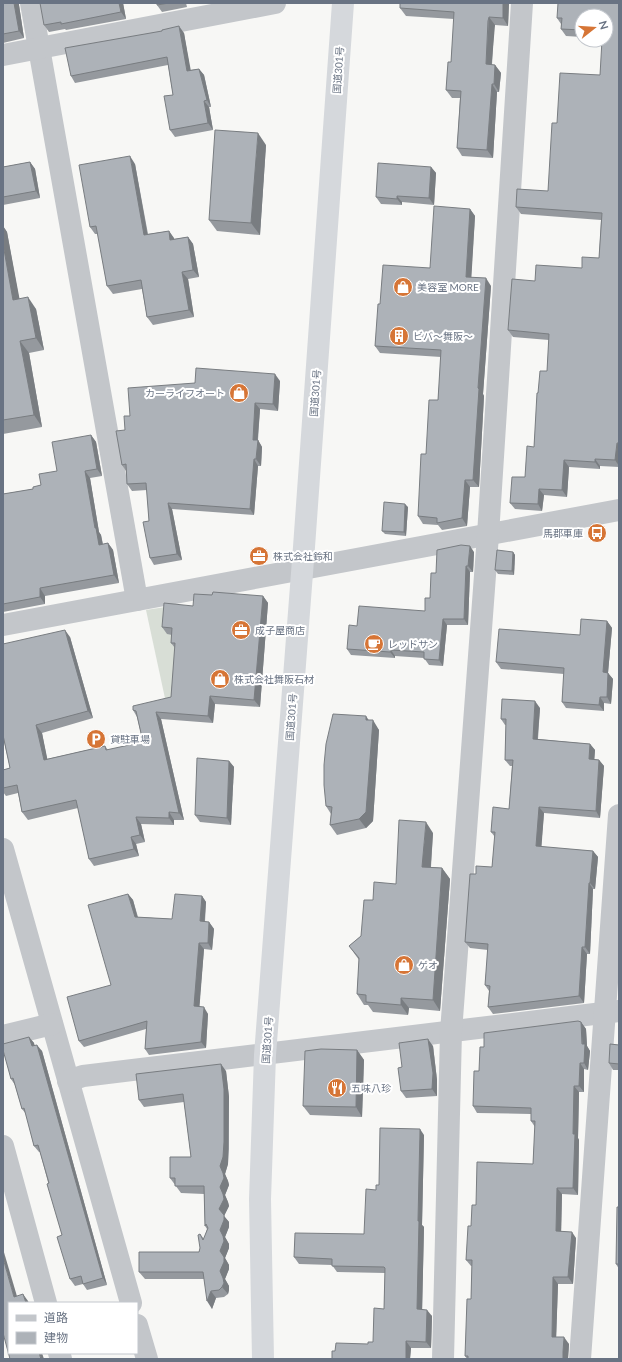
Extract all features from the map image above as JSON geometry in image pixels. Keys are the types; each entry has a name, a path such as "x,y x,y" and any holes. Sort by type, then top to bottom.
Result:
{"highway":[{"name":"国道301号","path":"263,1359 260,1199 265,1055 343,3"}],"street":[{"path":"30,3 137,600"},
{"path":"3,55 202,10 275,3"},
{"path":"443,1359 451,1032 488,535 522,3"},
{"path":"3,625 619,510"},
{"path":"580,1359 612,1012 619,815"},
{"path":"3,849 131,1302"},
{"path":"68,1081 84,1076 612,1012"},
{"path":"3,1036 52,1024"},
{"path":"3,1146 46,1302"},
{"path":"138,1329 146,1359"}],"shaded area":[{"path":"178,605 171,702 166,703 146,610"}],"building":[{"path":"3,3 14,3 19,31 3,34"},
{"path":"40,3 119,3 121,12 61,24 61,22 44,25"},
{"path":"157,3 169,3 157,5"},
{"path":"400,3 503,3 503,18 489,17 488,21 486,64 495,65 494,84 492,84 487,150 457,148 461,91 446,90 448,62 451,62 454,12 400,8"},
{"path":"558,3 619,3 619,443 617,443 615,460 595,459 595,462 564,460 562,490 539,489 538,504 510,503 512,477 525,477 527,446 534,447 537,393 540,371 547,371 549,334 508,330 512,279 535,281 536,265 582,268 582,257 599,258 602,213 516,207 517,189 548,191 552,123 557,123 560,73 600,75 602,48 614,48 614,8 574,8 574,30 561,29 562,18 557,18"},
{"path":"179,26 187,71 199,69 207,100 204,101 208,123 170,130 164,96 173,95 167,57 71,76 65,48 162,31"},
{"path":"215,130 258,133 251,223 209,220"},
{"path":"130,156 144,235 169,231 170,240 188,237 193,270 182,272 189,310 147,317 141,280 107,286 96,226 90,227 79,165"},
{"path":"30,162 36,191 3,197 3,167"},
{"path":"378,163 431,167 429,198 397,196 397,199 376,197"},
{"path":"434,206 470,209 466,277 486,278 473,480 465,480 462,518 437,523 437,518 418,516 421,454 426,454 429,400 438,400 441,350 375,346 383,265 430,268"},
{"path":"3,244 13,300 28,297 36,338 20,341 34,415 3,420"},
{"path":"196,368 275,374 273,404 255,403 253,440 258,440 256,459 254,459 250,509 168,503 177,554 150,558 143,522 149,521 146,483 127,484 126,464 122,465 116,431 125,430 124,416 130,416 128,388 195,383"},
{"path":"91,435 97,469 85,471 99,545 108,543 114,575 40,588 40,597 3,604 3,494 33,489 33,487 41,485 39,474 57,471 52,442"},
{"path":"384,502 405,504 404,532 382,531"},
{"path":"461,545 470,546 468,566 466,566 464,619 443,619 439,660 424,659 424,652 391,650 390,652 347,649 349,625 357,626 359,606 425,611 425,598 430,598 431,573 436,573 437,550"},
{"path":"497,550 513,552 512,571 495,570"},
{"path":"213,592 263,596 254,700 210,696 208,716 156,712 179,813 169,812 169,818 136,817 140,835 131,837 134,849 89,859 76,800 22,812 17,785 3,788 3,770 10,768 3,735 3,644 65,630 88,711 36,725 44,760 105,746 106,750 143,742 136,711 133,710 133,706 171,697 175,643 171,643 172,628 162,627 164,603 193,606 194,594 212,595"},
{"path":"581,619 607,621 603,672 608,673 607,697 600,697 599,705 562,702 564,668 496,662 499,629 580,635"},
{"path":"502,699 535,701 533,739 590,744 589,759 599,760 596,811 539,807 536,846 593,851 589,883 585,947 582,947 579,996 488,1007 490,986 485,985 488,944 465,942 470,874 476,874 476,866 492,867 495,832 491,832 493,807 509,809 513,760 505,760 506,719 501,719"},
{"path":"333,714 366,716 366,720 373,720 366,812 359,819 330,825 332,807 326,806 324,765 326,744"},
{"path":"197,758 229,761 227,818 195,815"},
{"path":"399,820 426,822 422,867 442,868 433,1000 401,998 401,1005 366,1002 366,995 357,994 359,958 349,946 361,936 364,900 373,900 374,882 396,884"},
{"path":"128,894 135,917 172,919 175,894 202,896 200,921 209,922 208,943 199,943 194,1006 204,1007 201,1042 145,1049 147,1021 79,1041 67,997 111,985 88,905"},
{"path":"578,1021 581,1022 582,1044 585,1044 584,1063 580,1063 579,1086 574,1086 573,1134 575,1134 573,1188 557,1188 556,1231 572,1232 568,1277 553,1277 552,1337 564,1337 563,1359 468,1359 468,1356 465,1356 467,1299 471,1299 472,1260 466,1260 468,1226 471,1226 472,1205 476,1205 477,1162 533,1164 535,1121 531,1121 531,1108 473,1106 474,1071 479,1071 480,1047 484,1047 484,1033"},
{"path":"29,1037 32,1046 37,1045 103,1278 83,1284 81,1276 70,1279 57,1237 62,1235 47,1184 49,1183 38,1145 34,1146 24,1108 22,1109 13,1078 11,1079 3,1050 3,1044"},
{"path":"428,1039 433,1073 432,1089 401,1091 398,1068 402,1067 399,1043"},
{"path":"610,1044 619,1045 619,1064 609,1063"},
{"name":"五味八珍","path":"321,1049 357,1050 356,1107 303,1106 305,1051"},
{"path":"221,1064 224,1089 224,1142 223,1157 220,1166 224,1178 220,1187 224,1199 219,1209 224,1215 224,1220 220,1230 224,1241 220,1251 224,1257 224,1262 220,1271 224,1283 219,1290 211,1291 207,1301 203,1272 139,1272 139,1252 199,1252 200,1248 198,1235 200,1234 203,1240 208,1228 206,1224 205,1226 204,1186 175,1186 175,1178 170,1178 170,1157 191,1157 183,1094 139,1100 136,1074"},
{"path":"380,1128 420,1129 417,1309 427,1310 426,1342 406,1341 406,1359 332,1359 332,1351 335,1351 336,1343 368,1344 368,1342 373,1342 374,1308 384,1309 385,1268 332,1266 332,1259 294,1257 295,1233 364,1234 366,1189 376,1190 376,1185 379,1185"},
{"path":"617,1207 619,1207 619,1264 616,1264"},
{"path":"3,1258 14,1297 23,1294 26,1302 8,1302 8,1352 3,1333"},
{"path":"9,1354 39,1354 41,1359 10,1359"}],"place":[{"name":"美容室 MORE","path":"403,287"},
{"name":"ビバ～舞阪～","path":"399,336"},
{"name":"カーライフオート","path":"239,393"},
{"name":"馬郡車庫","path":"597,533"},
{"name":"株式会社鈴和","path":"259,556"},
{"name":"成子屋商店","path":"241,630"},
{"name":"レッドサン","path":"374,644"},
{"name":"株式会社舞阪石材","path":"220,679"},
{"name":"貸駐車場","path":"96,739"},
{"name":"ゲオ","path":"404,965"},
{"name":"五味八珍","path":"337,1088"}]}
